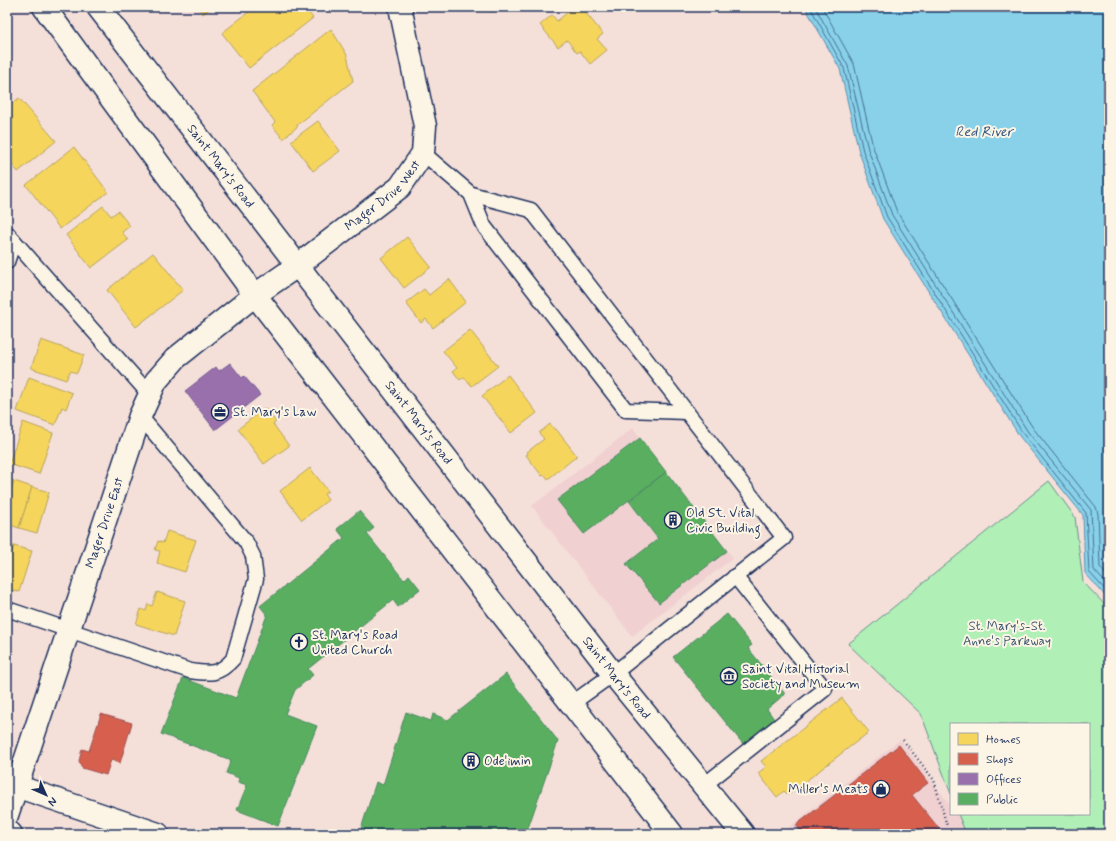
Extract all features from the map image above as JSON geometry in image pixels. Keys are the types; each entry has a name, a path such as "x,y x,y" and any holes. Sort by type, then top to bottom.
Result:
{"main road":[{"path":"44,7 255,295 672,834"},
{"name":"Saint Mary’s Road","path":"98,7 612,674 743,834"},
{"name":"Mager Drive West","path":"276,280 297,266 400,187 423,153 425,126 400,7"},
{"name":"Mager Drive East","path":"7,815 12,785 68,630 140,416 156,381 176,358 276,280"},
{"path":"12,785 158,834"},
{"path":"7,833 11,834"}],"lane":[{"path":"423,153 471,194 531,210 784,538 612,674 571,704"},
{"path":"471,194 484,226 626,410 687,412"},
{"path":"7,262 10,237"},
{"path":"10,237 150,395"},
{"path":"7,609 190,671 210,674 224,669 233,659 256,579 253,556 246,542 140,416"},
{"path":"703,786 825,689 735,576"}],"path":[{"path":"903,740 934,780 947,826"}],"shaded area":[{"path":"633,428 733,558 632,636 532,506"},
{"name":"Miller's Meats","path":"900,740 950,805 950,815 959,815 965,834 782,833"}],"green space":[{"name":"St. Mary's-St. Anne's Parkway","path":"1049,481 1075,517 1083,582 1109,609 1109,834 966,834 958,815 1090,815 1090,723 950,723 950,791 921,714 848,644"}],"water":[{"name":"Red River","path":"805,7 1109,7 1109,600 1085,573 1083,515 1020,437 883,219 859,152 840,69"}],"building: Homes":[{"path":"198,7 212,7 203,14"},
{"path":"255,7 304,7 313,18 249,68 222,33"},
{"path":"489,7 514,7 490,12"},
{"path":"574,7 581,7 603,34 597,39 607,50 590,64 580,51 577,53 567,40 558,47 540,25 552,15 557,21"},
{"path":"331,29 347,55 353,81 297,125 298,126 283,139 272,125 275,122 252,91"},
{"path":"19,98 56,141 18,172 7,158 7,120 12,117 7,108"},
{"path":"318,121 340,151 313,171 291,141"},
{"path":"74,147 108,192 60,229 26,185"},
{"path":"103,206 111,216 118,211 130,226 122,232 128,240 91,268 66,235"},
{"path":"407,237 431,267 404,288 381,258"},
{"path":"153,253 183,290 136,327 107,290"},
{"path":"449,279 466,302 433,328 426,319 421,323 406,303 424,289 429,295"},
{"path":"470,330 498,366 472,386 464,377 460,380 453,371 457,368 443,351"},
{"path":"41,340 84,355 77,373 70,371 66,380 31,368"},
{"path":"508,375 537,413 511,433 482,396"},
{"path":"29,377 72,393 66,409 62,407 55,425 17,411"},
{"path":"265,408 276,422 273,424 289,446 264,464 238,429"},
{"path":"23,422 53,433 39,474 9,464"},
{"path":"550,424 555,430 556,429 577,456 548,479 545,475 542,476 526,455 528,454 527,452 544,439 539,433"},
{"path":"310,468 328,491 324,494 328,500 302,520 280,491"},
{"path":"7,479 14,481 7,504"},
{"path":"14,481 32,487 19,528 7,524 7,504"},
{"path":"32,487 49,492 37,533 19,528"},
{"path":"167,531 196,540 185,572 157,563 160,551 155,550 158,541 163,543"},
{"path":"7,544 14,546 7,568"},
{"path":"14,546 32,551 19,592 7,589 7,568"},
{"path":"157,592 185,601 174,636 136,624 141,609 146,611 148,604 152,606"},
{"path":"842,698 869,732 788,795 784,791 777,797 758,773 766,767 761,761"}],"building: Shops":[{"path":"101,714 132,723 120,763 111,760 106,775 82,768 79,761 82,749 89,751"},
{"name":"Miller's Meats","path":"899,745 928,783 912,795 941,831 936,834 803,834 796,825"}],"building: Offices":[{"name":"St. Mary's Law","path":"230,363 242,378 244,376 260,395 215,430 185,391 216,367 219,371"}],"building: Public":[{"name":"Old St. Vital Civic Building","path":"640,438 666,472 584,534 557,500"},
{"name":"Old St. Vital Civic Building","path":"666,472 727,551 659,603 626,564 658,539 629,501"},
{"name":"St. Mary's Road United Church","path":"359,511 374,528 367,534 404,580 409,575 420,589 398,607 393,600 308,669 313,675 295,690 285,714 317,726 278,826 237,810 247,785 238,782 239,778 226,773 231,760 161,734 183,678 236,698 267,615 260,606 344,538 337,529"},
{"name":"Saint Vital Historial Society and Museum","path":"727,614 752,645 748,648 785,694 767,709 774,719 743,744 673,657"},
{"name":"Ode'imin","path":"506,674 558,741 526,834 508,834 500,832 499,834 367,834 360,832 376,782 383,785 406,712 431,721 433,714 448,720"}],"place":[{"name":"St. Mary's Law","path":"220,412"},
{"name":"Old St. Vital Civic Building","path":"673,520"},
{"name":"St. Mary's Road United Church","path":"299,642"},
{"name":"Saint Vital Historial Society and Museum","path":"729,676"},
{"name":"Ode'imin","path":"471,761"},
{"name":"Miller's Meats","path":"881,789"}]}
